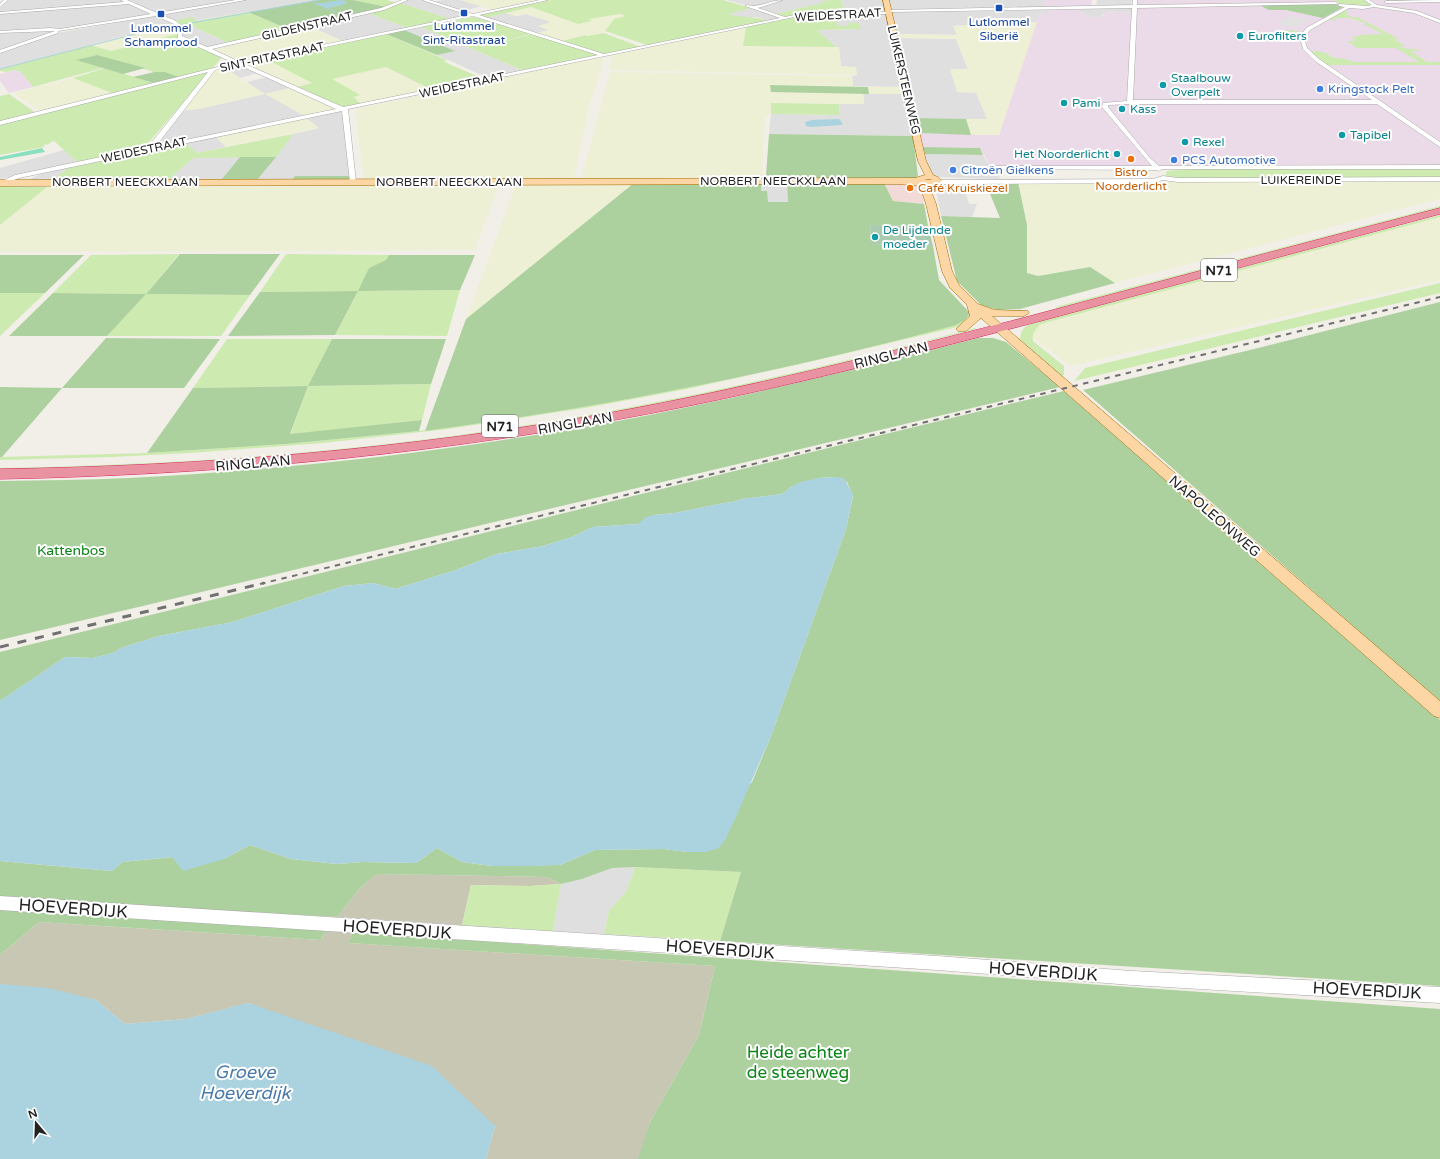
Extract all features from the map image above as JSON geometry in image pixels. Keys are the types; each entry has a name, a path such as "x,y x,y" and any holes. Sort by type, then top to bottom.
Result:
{"highway":[{"name":"N71","path":"1025,317 1440,204"},
{"name":"N71","path":"994,325 1440,211"},
{"name":"RINGLAAN","path":"0,465 94,463 230,456 380,442 494,427 604,409 694,392 994,325"},
{"name":"RINGLAAN","path":"0,474 92,472 213,466 336,456 483,438 609,417 725,394 833,370 966,332"}],"main road":[{"name":"LUIKERSTEENWEG","path":"886,0 922,161 928,180 931,204 950,281 972,305 994,325"},
{"name":"NORBERT NEECKXLAAN","path":"1,183 928,180"},
{"path":"972,305 994,313 1025,317"},
{"path":"972,305 976,318 970,324 966,332 993,336 1015,343"},
{"path":"1015,343 1012,331 1025,317"},
{"name":"NAPOLEONWEG","path":"994,325 1440,711"}],"street":[{"path":"0,6 6,0"},
{"path":"0,52 60,30 241,0"},
{"name":"GILDENSTRAAT","path":"206,49 382,9 406,0"},
{"path":"424,0 604,55"},
{"name":"SINT-RITASTRAAT","path":"0,123 239,63 546,0"},
{"path":"754,8 781,0"},
{"path":"1095,0 1095,7"},
{"path":"1130,102 1135,0"},
{"path":"1366,0 1374,4 1415,12 1440,22"},
{"path":"0,13 125,1 157,14 178,25 180,37 347,111 353,182"},
{"path":"1374,4 1440,1"},
{"name":"WEIDESTRAAT","path":"1,183 17,176 808,14 1335,2 1348,6 1368,8 1374,4"},
{"path":"747,6 785,18"},
{"path":"1348,6 1308,29 1302,38 1302,43 1305,49 1317,60 1440,145"},
{"path":"0,32 50,29 60,30"},
{"path":"150,149 213,69"},
{"path":"1163,178 1163,172 1156,168 1105,107 1105,104 1130,102 1377,102"},
{"path":"1377,102 1383,110 1440,151"},
{"path":"1414,132 1421,132"},
{"path":"995,168 1440,167"},
{"path":"1141,180 1155,177 1153,170 1156,168"},
{"name":"WEIDESTRAAT","path":"17,183 36,173"},
{"name":"LUIKEREINDE","path":"982,181 1153,181 1163,178 1178,180 1440,179"},
{"name":"NORBERT NEECKXLAAN","path":"928,180 982,181"},
{"name":"HOEVERDIJK","path":"0,903 937,963 1132,978 1440,995"}],"shaded area":[{"path":"7,0 121,0 124,2 0,13 0,8"},
{"path":"125,0 236,0 158,14"},
{"path":"247,0 316,0 193,21 173,21 161,15"},
{"path":"408,0 421,0 470,15 450,19 400,3"},
{"path":"442,0 460,0 482,6 463,11 434,2"},
{"path":"460,0 543,0 493,10"},
{"path":"727,0 779,0 752,7"},
{"path":"785,0 833,1 823,1 823,3 775,14 758,8"},
{"path":"841,0 883,0 885,9 882,12 844,13"},
{"path":"889,0 1044,0 1044,7 894,10 891,9"},
{"path":"1044,0 1092,0 1091,6 1044,7"},
{"path":"1097,0 1132,0 1130,6 1102,6 1096,4"},
{"path":"1136,0 1440,0 1440,166 991,167 980,148 923,147 920,133 999,135 1039,13 1052,14 1046,8 1077,8 1089,17 1101,18 1099,16 1103,16 1104,11 1135,13"},
{"path":"128,4 152,14 65,29 53,28 0,32 0,14"},
{"path":"531,7 578,24 592,21 588,19 620,14 626,16 612,20 612,24 606,31 607,32 588,36 585,35 562,41 536,33 549,30 538,26 551,22 526,14 516,16 505,13"},
{"path":"1132,7 1132,13 1104,11 1101,18 1089,17 1077,8"},
{"path":"751,8 781,18 768,21 757,17 737,17 727,14"},
{"path":"1046,8 1053,15 1039,13 1037,22 954,26 957,35 896,34 891,12"},
{"path":"368,13 407,28 342,41 309,26"},
{"path":"505,13 516,16 526,14 552,22 539,26 550,30 536,33 485,18"},
{"path":"884,13 887,20 902,87 853,86 852,76 857,75 841,67 839,47 836,47 817,30 861,29 847,23 849,26 839,26 831,14"},
{"path":"155,16 176,25 124,36 0,69 0,53 57,33"},
{"path":"1289,16 1310,20 1296,27 1277,24"},
{"path":"1037,22 999,135 971,135 966,119 987,119 976,93 957,92 950,69 968,69 956,39 897,38 896,34 957,35 953,26"},
{"path":"186,24 229,43 208,48 186,39 182,36 180,25"},
{"path":"176,25 177,34 111,51 90,45 124,36"},
{"path":"309,26 342,41 241,62 212,50"},
{"path":"421,27 524,71 488,78 437,55 454,51 404,30"},
{"path":"746,27 743,46 839,47 841,66 856,67 857,75 609,70 612,55"},
{"path":"56,31 53,32 0,51 0,33"},
{"path":"897,38 956,39 988,120 915,118"},
{"path":"601,57 604,58 590,102 574,179 364,180 357,130 356,109"},
{"path":"266,59 313,83 297,87 244,64"},
{"path":"238,65 258,73 240,78 224,68"},
{"path":"386,67 432,90 361,104 354,97 359,95 331,79"},
{"path":"224,68 265,94 199,109 185,110 216,69"},
{"path":"15,70 21,72 33,87 9,93 0,81 0,74"},
{"path":"610,72 852,76 853,86 771,85 771,92 863,93 864,104 771,103 771,114 765,118 762,179 581,179"},
{"path":"267,77 290,88 266,94 305,116 163,146 157,143 185,110 199,109 264,94 247,82"},
{"path":"73,78 112,93 41,112 13,93"},
{"path":"868,87 902,87 903,94 869,94"},
{"path":"290,88 335,109 305,116 265,94"},
{"path":"863,93 903,94 913,136 769,134 771,114 840,115 839,104 864,104"},
{"path":"335,112 343,112 350,176 295,176 292,180 257,180 293,134 319,128 306,118"},
{"path":"306,118 319,128 226,147 216,137"},
{"path":"216,137 226,147 197,153 186,143"},
{"path":"64,150 78,163 0,179 0,168"},
{"path":"925,154 983,155 992,169 997,169 1000,179 937,177 930,172"},
{"path":"240,157 221,180 167,181 193,158"},
{"path":"68,168 53,180 30,180 46,172"},
{"path":"1018,182 1440,182 1440,199 1115,283 1090,267 1038,276 1026,273 1027,225"},
{"path":"634,183 517,278 466,319 516,184"},
{"path":"761,183 787,183 788,202 768,202 761,191"},
{"path":"884,183 916,184 922,186 924,204 893,201"},
{"path":"953,183 963,183 969,204 977,204 972,217 941,216 936,190"},
{"path":"499,185 475,250 0,252 0,225 47,187"},
{"path":"1440,217 1440,280 1071,366 1032,337 1035,330 1041,324"},
{"path":"635,867 627,890 609,911 604,934 553,931 561,884 582,879 612,868"},
{"path":"377,874 547,877 561,884 530,886 471,885 462,925 337,917 360,888"},
{"path":"39,922 321,940 326,930 353,932 348,943 715,966 699,1035 650,1122 639,1159 486,1159 495,1126 249,1003 186,1019 125,1024 96,1000 0,984 0,955"}],"green space":[{"path":"316,0 353,0 387,7 288,29 248,12"},
{"path":"353,0 386,0 398,3 387,7"},
{"path":"551,0 723,0 751,8 728,14 758,18 768,21 647,45 605,31 614,19 626,16 620,14 589,19 592,21 578,24 531,7 485,18 478,15"},
{"path":"841,0 844,12 805,13 786,17 775,14 822,3 823,1"},
{"path":"1336,0 1363,0 1373,4 1371,7 1343,5 1336,2"},
{"path":"400,3 450,19 407,28 368,13"},
{"path":"1333,4 1343,7 1323,18 1286,10 1269,10 1259,5"},
{"path":"1343,10 1349,11 1346,14 1351,17 1357,17 1399,39 1394,39 1406,46 1399,46 1421,51 1410,51 1427,62 1440,62 1440,65 1326,65 1309,52 1317,51 1330,54 1328,55 1334,58 1353,62 1419,62 1396,48 1357,48 1347,41 1356,41 1351,37 1361,36 1358,35 1383,34 1364,24 1366,22 1361,22 1351,18 1334,18 1336,21 1327,19"},
{"path":"248,12 288,29 229,43 194,27 186,24 180,25 173,21 192,17 196,21"},
{"path":"831,14 839,26 849,26 847,23 858,23 861,29 817,30 836,47 743,46 746,27 804,15"},
{"path":"473,17 531,34 502,42 533,34 600,55 524,71 421,27"},
{"path":"404,30 455,51 437,55 386,34"},
{"path":"1287,30 1303,32 1300,40 1295,41 1295,39 1284,38 1283,33 1279,33 1279,31 1287,32"},
{"path":"604,33 641,47 603,54 562,41 585,35 588,36"},
{"path":"177,34 180,38 222,57 213,68 179,77 165,72 154,72 97,55 77,60 103,68 33,87 21,72 15,70 6,72 0,71 0,69 90,45 111,51"},
{"path":"386,34 447,60 444,61 484,79 432,90 386,67 332,79 360,95 354,97 361,104 342,107 297,87 312,83 266,59"},
{"path":"97,55 145,68 123,74 76,60"},
{"path":"105,68 154,83 112,93 73,78"},
{"path":"154,72 165,72 179,77 154,83 133,77"},
{"path":"209,72 142,150 78,163 54,141 49,143 50,144 44,145 44,147 0,155 0,124"},
{"path":"770,85 868,87 869,94 771,92"},
{"path":"9,94 36,113 0,122 0,96"},
{"path":"771,103 839,104 840,115 771,114"},
{"path":"915,118 966,119 971,135 920,133"},
{"path":"293,134 276,157 193,158 167,181 53,180 68,168 186,143 197,153"},
{"path":"769,134 913,136 918,176 915,178 782,180 766,175"},
{"path":"923,147 980,148 983,155 925,154"},
{"path":"42,148 45,152 0,160 0,157"},
{"path":"240,157 276,157 257,180 221,180"},
{"path":"1192,169 1440,169 1440,178 1175,179 1165,176 1167,171"},
{"path":"295,176 350,176 350,179 292,180"},
{"path":"985,182 1018,182 1027,225 1027,273 1038,276 1090,267 1115,283 1020,309 998,310 981,305 957,281 941,216 1000,218"},
{"path":"634,183 761,183 761,191 767,191 768,202 788,202 787,183 884,183 893,201 924,204 928,226 870,225 871,244 933,246 939,280 970,313 965,320 956,325 759,373 692,387 559,411 425,431 466,319"},
{"path":"0,186 47,187 0,225"},
{"path":"1440,206 1440,210 1014,321 1012,320 1054,309 1059,306"},
{"path":"1440,215 1440,217 1041,324 1034,333 1033,341 1064,366 1064,375 1061,376 1020,339 1021,332 1024,328 1035,322"},
{"path":"870,225 928,226 933,246 871,244"},
{"path":"179,254 146,294 250,295 221,336 107,336 145,294 53,293 91,255"},
{"path":"180,254 280,254 250,295 146,294"},
{"path":"286,254 389,255 387,260 369,268 359,291 460,290 447,336 335,335 358,291 260,292"},
{"path":"0,255 84,255 45,293 0,293"},
{"path":"389,255 475,255 460,290 358,291 369,268 386,260"},
{"path":"1440,283 1440,293 1074,381 1085,368"},
{"path":"358,291 335,335 228,336 260,292"},
{"path":"0,293 45,293 0,336"},
{"path":"53,293 146,294 107,336 9,336"},
{"path":"1440,302 1440,702 1083,390"},
{"path":"970,313 973,315 961,326 805,363 687,389 591,407 448,429 323,443 190,453 0,460 0,457 147,453 286,444 419,431 473,424 633,398 768,371 935,330"},
{"path":"975,328 976,329 929,341 921,345 759,384 624,411 493,433 270,459 0,471 0,468 134,464 268,455 468,434 590,415 701,393 811,369"},
{"path":"106,338 220,339 184,388 62,388"},
{"name":"Kattenbos","path":"978,338 993,338 1006,342 1060,387 0,640 0,481 81,480 226,472 371,458 468,445 574,429 690,407 806,381"},
{"path":"227,339 332,339 309,386 431,384 422,420 290,435 308,386 193,388"},
{"path":"332,339 446,339 431,384 308,386"},
{"path":"308,386 290,434 422,420 419,431 286,444 147,453 193,388"},
{"path":"0,387 62,388 2,457 0,457"},
{"path":"1064,391 1440,720 1440,986 720,941 741,872 635,867 612,868 582,879 561,884 547,877 377,874 360,888 337,917 0,898 0,861 112,871 122,862 173,857 224,859 250,845 291,859 337,864 362,862 416,863 437,848 462,862 492,866 560,865 595,850 664,849 688,852 752,782 771,736 846,529 853,496 847,482 834,477 819,478 791,487 782,494 742,499 675,513 654,515 638,524 593,527 572,537 543,546 497,554 456,570 395,589 373,583 344,586 233,622 159,636 121,648 113,653 93,658 65,657 0,701 0,652"},
{"path":"635,867 741,872 720,941 604,934 609,911 627,890"},
{"path":"561,884 553,931 462,925 471,885 530,886"},
{"path":"0,910 326,930 321,940 39,922 0,955"},
{"name":"Heide achter de steenweg","path":"353,932 1440,1009 1440,1159 638,1159 650,1122 699,1035 715,966 348,943"}],"water":[{"path":"340,0 346,1 346,4 328,8 344,16 313,3 323,3"},
{"path":"839,119 843,124 811,127 806,126 805,122 812,120"},
{"path":"834,477 844,478 853,495 846,529 771,736 735,819 725,840 719,848 706,852 688,852 664,849 595,850 560,865 532,866 492,866 462,862 437,848 416,863 362,862 337,864 291,859 250,845 224,859 183,871 172,857 122,862 112,871 0,861 0,701 65,657 93,658 113,653 121,648 159,636 233,622 344,586 373,583 395,589 456,570 497,554 543,546 572,537 593,527 638,524 646,517 654,515 675,513 742,499 782,494 800,482"},
{"name":"Groeve Hoeverdijk","path":"0,984 48,988 96,1000 125,1024 186,1019 248,1003 432,1066 495,1126 486,1159 0,1159"}],"waterway":[{"path":"0,69 147,31 319,0"}],"railway":[{"path":"260,584 1440,297"},
{"path":"0,647 264,583"}],"place":[{"name":"Lutlommel Siberië","path":"999,8"},
{"name":"Lutlommel Sint-Ritastraat","path":"464,13"},
{"name":"Lutlommel Schamprood","path":"161,14"},
{"name":"Eurofilters","path":"1240,36"},
{"name":"Staalbouw Overpelt","path":"1163,85"},
{"name":"Kringstock Pelt","path":"1320,89"},
{"name":"Pami","path":"1064,103"},
{"name":"Kass","path":"1122,109"},
{"name":"Tapibel","path":"1342,135"},
{"name":"Rexel","path":"1185,142"},
{"name":"Het Noorderlicht","path":"1117,154"},
{"name":"Bistro Noorderlicht","path":"1131,159"},
{"name":"PCS Automotive","path":"1174,160"},
{"name":"Citroën Gielkens","path":"953,170"},
{"name":"Café Kruiskiezel","path":"910,188"},
{"name":"De Lijdende moeder","path":"875,237"}]}
